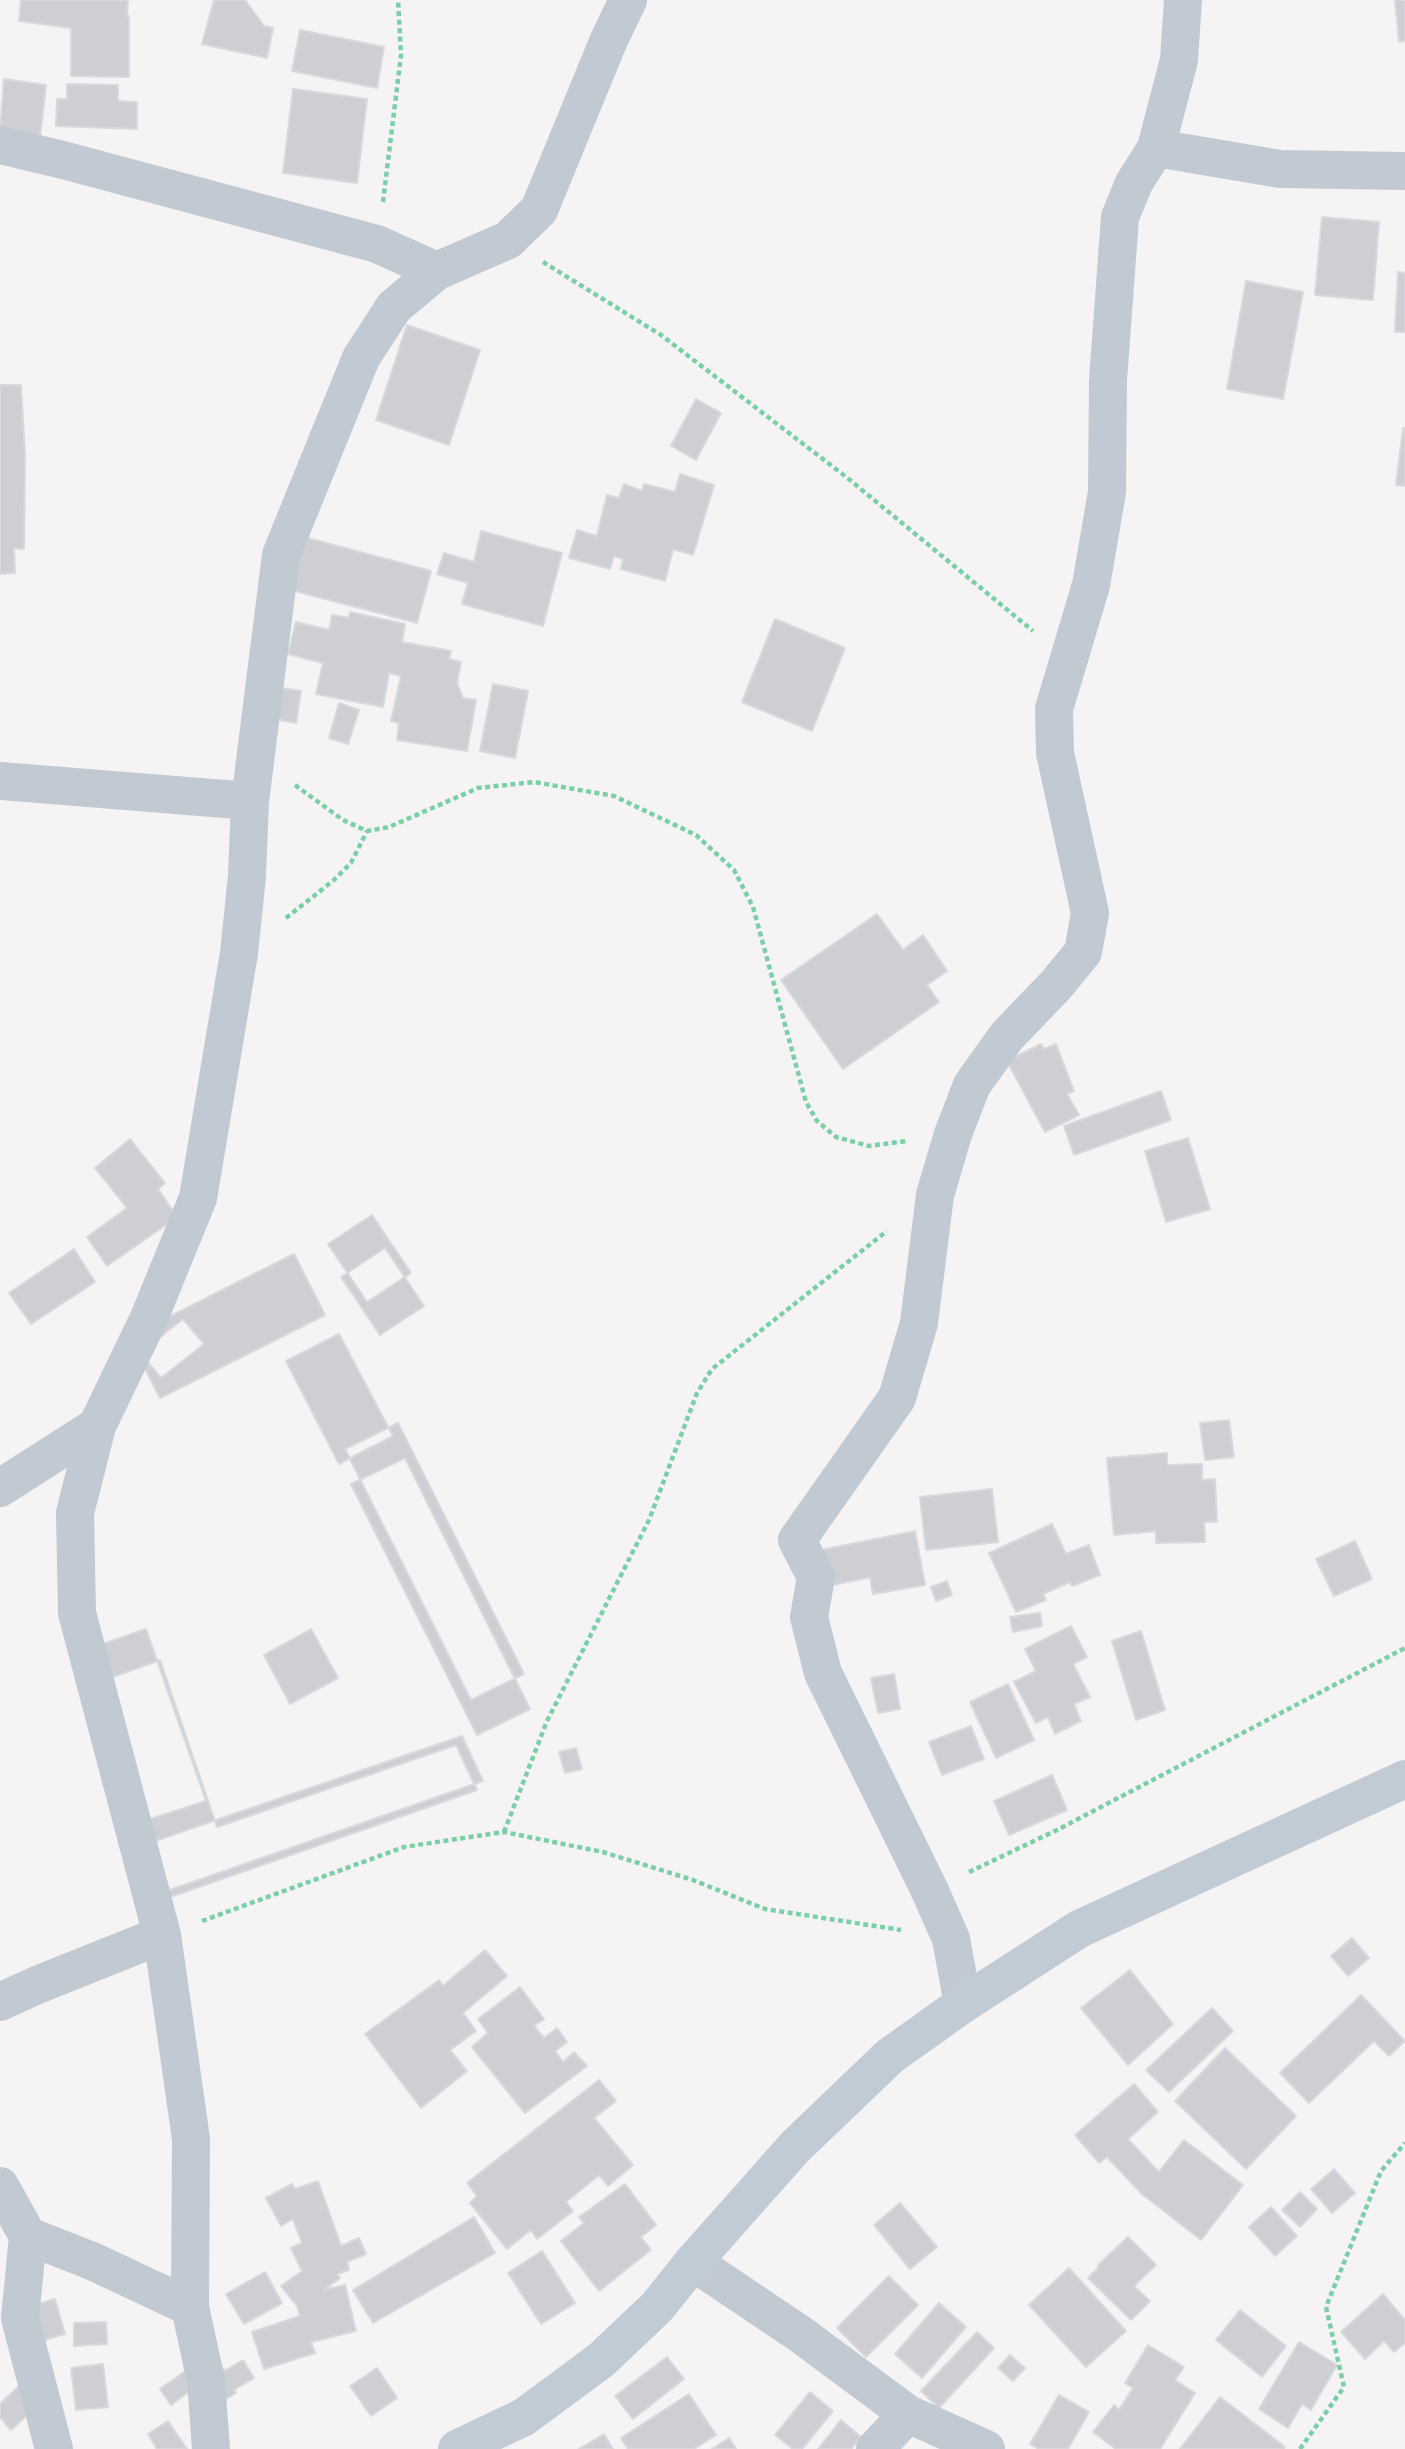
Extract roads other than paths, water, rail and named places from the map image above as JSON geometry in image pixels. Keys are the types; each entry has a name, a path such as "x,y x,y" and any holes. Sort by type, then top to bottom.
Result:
{"street":[{"path":"211,2449 206,2381 190,2307 191,2139 162,1936 77,1613 75,1513 97,1426 149,1318 198,1199 239,953 247,876 250,801 281,555 361,358 394,307 437,271 508,240 539,211 608,41 628,0"},
{"path":"963,2004 951,1940 930,1891 823,1673 809,1618 816,1577 797,1540 897,1398 919,1323 935,1195 953,1134 972,1085 1007,1036 1056,985 1083,952 1090,913 1055,753 1054,709 1091,585 1107,492 1108,380 1120,217 1135,183 1156,148 1179,60 1183,0"},
{"path":"0,145 377,244 437,271"},
{"path":"1156,148 1280,169 1405,171"},
{"path":"0,781 250,801"},
{"path":"0,1488 97,1426"},
{"path":"457,2449 524,2417 601,2360 657,2307 794,2147 890,2056 963,2004 1079,1929 1405,1779"},
{"path":"0,2002 37,1984 162,1936"},
{"path":"0,2186 28,2236 20,2318 54,2449"},
{"path":"28,2236 92,2260 190,2307"},
{"path":"693,2262 800,2334 908,2414 986,2449"},
{"path":"875,2449 908,2414"}]}
